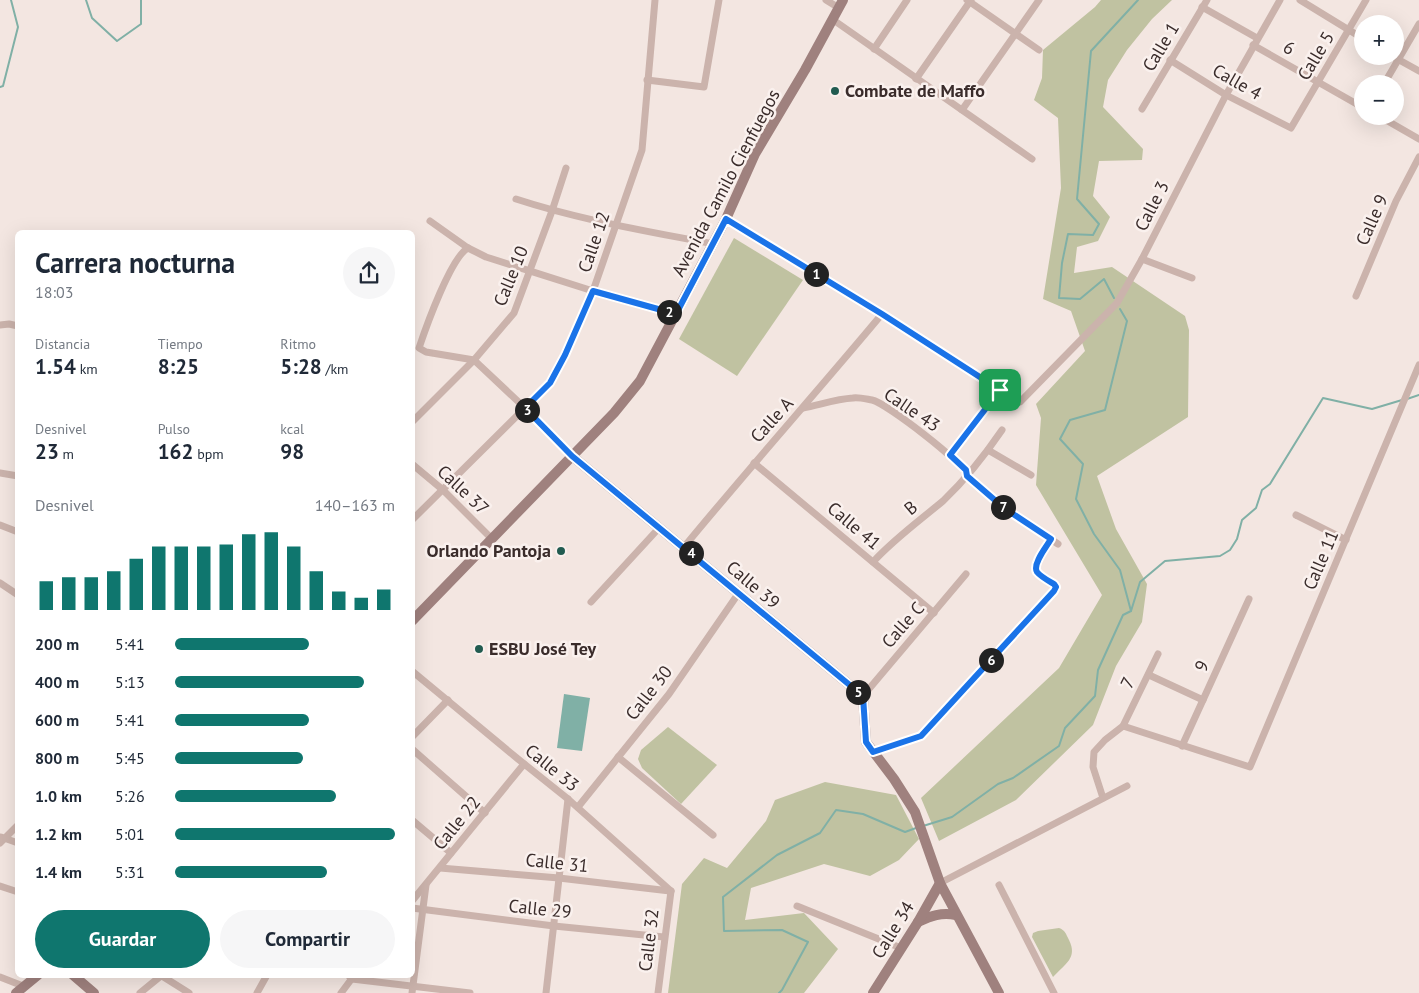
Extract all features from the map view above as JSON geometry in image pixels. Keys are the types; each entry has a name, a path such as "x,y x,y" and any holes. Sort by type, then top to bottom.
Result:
{"street":[{"name":"Calle 12","path":"415,517 550,383 565,355 593,291 642,150 655,0"},
{"path":"647,80 704,87 719,0"},
{"path":"826,0 841,4"},
{"path":"874,49 907,0"},
{"path":"962,110 1039,0"},
{"name":"Calle 1","path":"1142,109 1207,0"},
{"name":"Calle 3","path":"1000,390 1020,402 1117,303 1142,259 1255,41 1280,0"},
{"path":"1300,0 1354,33"},
{"name":"Calle 5","path":"1291,128 1366,0"},
{"path":"916,78 969,1 1039,50"},
{"name":"Avenida Camilo Cienfuegos","path":"415,618 614,413 640,381 726,219 755,154 805,70 841,4"},
{"name":"6","path":"1202,7 1318,82 1354,102"},
{"path":"832,19 1032,159"},
{"path":"1404,45 1419,24"},
{"name":"Calle 4","path":"1170,60 1226,95 1291,128"},
{"path":"1404,63 1419,71"},
{"path":"1395,125 1419,139"},
{"name":"Calle 9","path":"1356,296 1396,201 1419,157"},
{"name":"Calle 10","path":"415,419 474,360 514,313 566,168"},
{"path":"516,199 552,211 616,226 713,244"},
{"path":"726,219 882,314 1000,390 950,455"},
{"path":"430,221 468,248 486,256 593,291 676,314"},
{"path":"468,248 463,250 451,271 419,348 426,352 474,360"},
{"path":"1142,259 1192,278"},
{"name":"Calle A","path":"684,547 882,314"},
{"path":"0,325 15,325"},
{"name":"Calle 39","path":"474,360 572,456 863,696"},
{"name":"Calle 11","path":"1182,746 1250,767 1419,365"},
{"name":"Calle 43","path":"804,408 853,398 875,401 950,455 966,470 967,476 1004,508 1058,544"},
{"name":"B","path":"873,562 885,549 944,500 967,476 1002,430"},
{"path":"988,450 1031,475"},
{"name":"Calle 41","path":"754,463 934,613"},
{"name":"Calle 37","path":"415,467 443,490 492,539"},
{"path":"0,473 15,476"},
{"path":"1296,515 1346,540"},
{"path":"0,525 15,531"},
{"path":"591,602 659,528"},
{"path":"873,752 921,736 1054,591 1056,587 1054,584 1038,573 1036,569 1036,564 1051,539"},
{"name":"Calle C","path":"863,696 966,574"},
{"path":"0,583 15,593"},
{"name":"Calle 30","path":"578,807 669,694 738,594"},
{"name":"9","path":"1182,746 1249,599"},
{"name":"7","path":"1123,726 1158,654"},
{"name":"Calle 33","path":"415,673 578,807 671,891"},
{"path":"1149,675 1203,700"},
{"path":"863,696 866,742 894,779 915,812 940,883 999,993"},
{"path":"415,734 448,700"},
{"path":"1103,798 1093,768 1094,752 1105,740 1123,726 1182,746"},
{"path":"415,752 485,813"},
{"path":"618,757 713,835"},
{"name":"Calle 22","path":"415,898 524,764"},
{"path":"940,883 1127,786"},
{"path":"546,993 568,799"},
{"path":"415,823 451,853"},
{"path":"1,839 15,827"},
{"path":"1,839 15,842"},
{"name":"Calle 31","path":"440,868 559,878 671,891"},
{"name":"Calle 34","path":"873,993 940,883"},
{"path":"415,974 426,885"},
{"path":"999,885 1054,993"},
{"path":"0,886 15,891"},
{"name":"Calle 32","path":"658,993 671,891"},
{"path":"797,906 901,948"},
{"name":"Calle 29","path":"415,909 664,937"},
{"path":"918,922 931,916 945,913 956,915"},
{"path":"0,977 20,989 34,978"},
{"path":"76,978 94,993"},
{"path":"140,993 158,978"},
{"path":"167,978 190,993"},
{"path":"257,993 265,978"},
{"path":"341,993 351,978"},
{"path":"361,978 413,990 470,993"}],"green space":[{"path":"1101,0 1172,0 1152,19 1127,50 1108,80 1103,107 1143,149 1142,160 1099,161 1093,196 1110,217 1098,241 1077,247 1074,273 1112,267 1185,316 1189,330 1188,417 1097,476 1116,529 1147,584 1142,622 1116,666 1093,725 1016,800 939,841 921,798 1059,668 1102,595 1036,485 1041,418 1036,404 1085,351 1071,311 1043,299 1061,188 1058,118 1034,100 1042,78 1043,50"},
{"path":"734,238 803,280 737,376 679,339"},
{"path":"668,727 717,765 681,804 642,768 638,759 641,750"},
{"path":"825,782 896,795 919,839 899,860 870,876 824,864 751,888 745,920 804,913 838,949 804,993 668,993 682,884 704,858 727,868 766,821 775,800"},
{"path":"1059,928 1066,934 1072,952 1066,964 1053,977 1032,937 1033,933 1038,931"}],"water":[{"path":"564,694 590,698 582,751 557,748"}],"waterway":[{"path":"0,87 3,86 18,27 11,0"},
{"path":"86,0 92,18 117,41 141,24 141,0"},
{"path":"1114,298 1104,279 1080,299 1059,298 1062,263 1068,234 1093,235 1099,224 1077,199 1091,51 1138,0"},
{"path":"923,826 952,817 998,784 1013,778 1059,746 1065,728 1095,696 1098,670 1123,615 1131,611 1120,570 1094,534 1076,499 1083,464 1060,439 1070,420 1105,410 1127,321 1120,309"},
{"path":"1407,399 1419,395"},
{"path":"1131,611 1140,582 1165,561 1220,556 1230,550 1237,539 1242,520 1256,508 1262,490 1270,484 1323,398 1372,409 1402,400"},
{"path":"779,993 808,942 782,930 724,931 723,897 777,855 820,833 836,810 863,814 905,832 916,828"}],"place":[{"name":"Combate de Maffo","path":"835,91"},
{"name":"Orlando Pantoja","path":"561,551"},
{"name":"ESBU José Tey","path":"479,649"}],"route":[{"path":"726,219 882,314 1000,390 950,455 966,470 967,476 1004,508 1051,539 1036,564 1036,569 1038,573 1056,587 921,736 873,752 866,742 863,696 572,456 525,408 550,383 565,355 593,291 676,314 726,219"}]}
